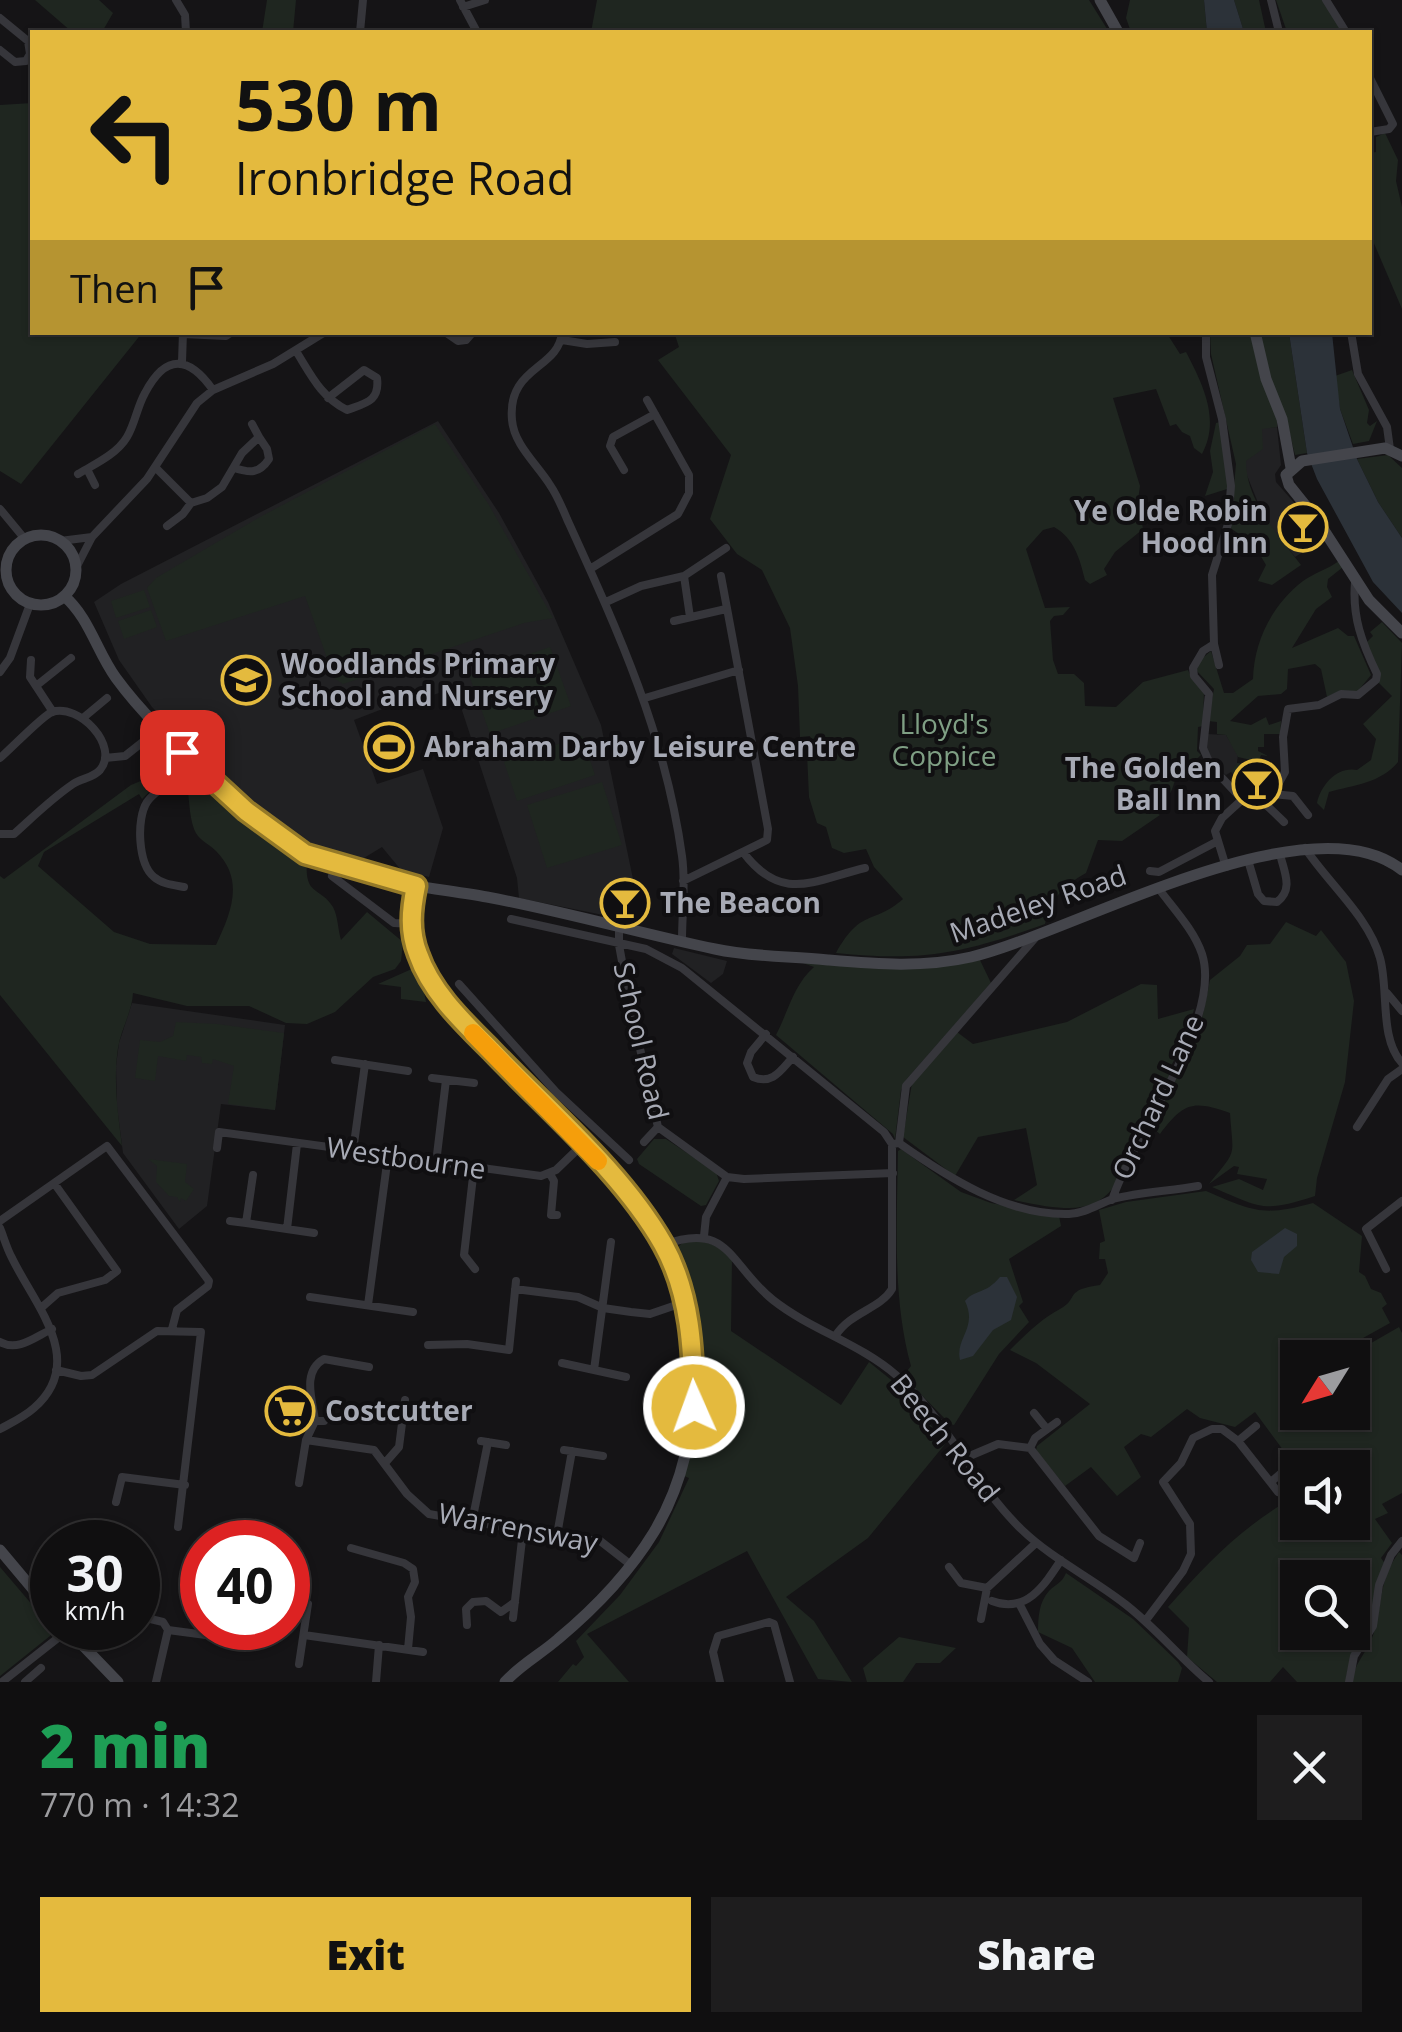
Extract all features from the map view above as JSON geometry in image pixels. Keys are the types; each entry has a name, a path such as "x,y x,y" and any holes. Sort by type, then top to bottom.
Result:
{"main road":[{"path":"1100,0 1117,30"},
{"path":"1255,335 1296,464"},
{"path":"1402,456 1383,449 1296,464 1286,480 1369,600 1402,633"},
{"path":"44,534 67,546 76,568 74,582 64,596 51,603 30,604 3,578 8,558 24,538 44,534"},
{"name":"Madeley Road","path":"64,596 76,607 116,678 182,752 246,811 305,854 416,886 490,897 718,950 904,965 973,956 1158,889 1248,860 1306,848 1331,848 1372,856 1402,870"},
{"path":"416,886 411,924 418,955 440,995 624,1189 664,1245 690,1323 694,1407 685,1457 668,1506 631,1565 578,1622 505,1682"},
{"path":"0,1550 30,1586"},
{"path":"87,1650 118,1682"}],"street":[{"path":"176,0 185,15 186,30"},
{"path":"360,30 363,0"},
{"path":"476,30 462,3 484,0"},
{"path":"1271,0 1278,30"},
{"path":"1326,0 1345,30"},
{"path":"0,50 15,62 26,62 30,54 28,41 1,21"},
{"path":"1372,82 1394,124 1389,129 1372,132"},
{"path":"182,362 183,335"},
{"path":"76,568 92,537 155,468 186,417 213,390 296,352 320,335"},
{"path":"449,335 458,341 471,335"},
{"path":"1206,335 1206,356 1227,444 1231,486 1228,524 1211,582 1219,666"},
{"path":"1352,335 1358,374 1386,427 1383,449"},
{"path":"615,342 587,344 562,336 555,352 518,386 512,400 512,422 521,445 556,494 645,698 664,758 683,860 682,940"},
{"path":"296,352 328,398 347,410 372,401 379,390 377,378 364,370 328,398"},
{"path":"182,362 200,371 213,390"},
{"path":"95,485 83,471 112,454 127,438 146,391 160,374 182,362"},
{"path":"590,569 678,514 690,494 689,475 646,400"},
{"path":"624,470 610,446 613,437 655,414"},
{"path":"234,468 250,473 263,468 269,459 252,424"},
{"path":"167,526 184,514 191,503 222,487 242,453 259,437"},
{"path":"155,468 191,503"},
{"path":"0,509 24,538"},
{"path":"60,541 92,537"},
{"path":"606,602 641,586 684,576 726,548"},
{"path":"684,576 690,617"},
{"path":"683,880 767,840 720,576"},
{"path":"1266,804 1285,772 1283,737 1288,709 1318,705 1341,694 1358,695 1376,680 1377,674 1359,638 1356,581"},
{"path":"0,672 10,658 30,604"},
{"path":"674,621 726,609"},
{"path":"1214,644 1203,651 1192,668 1209,694 1204,756 1228,784 1245,797 1259,798 1284,822"},
{"path":"36,686 71,658"},
{"path":"31,660 30,676 54,712"},
{"path":"645,698 739,670"},
{"path":"83,718 108,698"},
{"path":"0,758 54,712 72,712 83,718 103,744 105,758 96,774 78,781 28,818 14,834 0,834"},
{"path":"105,758 125,756 144,741"},
{"path":"182,752 176,758 171,777 144,808 142,821 144,861 155,878 172,880 184,887"},
{"path":"1273,794 1293,796 1308,815"},
{"path":"1226,867 1216,842 1217,826 1245,797"},
{"path":"1150,871 1159,872 1216,842"},
{"path":"1306,848 1379,954 1392,1049 1402,1066 1388,1078 1357,1127"},
{"path":"743,852 763,873 793,886 865,868"},
{"path":"1248,860 1258,894 1264,901 1277,902 1288,886 1280,854"},
{"path":"332,876 364,895 394,923 411,924"},
{"name":"Orchard Lane","path":"1112,1200 1192,1032 1204,996 1202,955 1190,931 1158,889"},
{"name":"School Road","path":"512,919 619,945"},
{"name":"School Road","path":"619,928 619,945 658,1127 727,1177"},
{"path":"836,1335 844,1323 888,1296 892,1289 893,1172 906,1086 1036,934"},
{"name":"Orchard Lane","path":"619,945 646,950 682,968 896,1143 976,1191 1064,1214 1093,1209 1112,1200 1198,1186"},
{"path":"459,984 556,1092 628,1160"},
{"path":"1386,993 1402,1011"},
{"path":"766,1034 747,1063 754,1078 774,1078 793,1057"},
{"path":"335,1060 408,1071"},
{"path":"353,1151 365,1064"},
{"path":"432,1078 474,1082"},
{"path":"436,1162 446,1080"},
{"path":"544,1106 556,1092"},
{"name":"Westbourne","path":"217,1148 220,1127 297,1144 550,1174"},
{"path":"644,1142 658,1127"},
{"path":"287,1229 297,1144"},
{"path":"557,1215 551,1215 554,1180 550,1174 582,1145"},
{"path":"0,1430 35,1408 43,1398 56,1370 57,1350 52,1330 12,1258 0,1225 107,1146 209,1281 208,1286 176,1310 172,1330"},
{"path":"368,1305 388,1156"},
{"path":"474,1168 464,1255 475,1269"},
{"path":"664,1245 704,1236 706,1217 727,1177 893,1172"},
{"path":"246,1223 253,1174"},
{"path":"41,1308 58,1294 104,1280 117,1271 54,1183"},
{"path":"1386,1269 1366,1229 1402,1201"},
{"path":"230,1221 314,1234"},
{"name":"Beech Road","path":"704,1236 726,1247 771,1298 790,1312 836,1335 896,1376 926,1408 1005,1512 1036,1543 1146,1620 1209,1682"},
{"path":"594,1370 612,1242"},
{"path":"428,1345 467,1344 509,1350 515,1285 578,1297 603,1308 650,1314 684,1302"},
{"path":"310,1297 413,1312"},
{"path":"0,1342 19,1346 52,1330"},
{"path":"56,1370 82,1376 100,1372 147,1336 172,1330 201,1332 178,1526"},
{"path":"300,1483 306,1440 320,1421 309,1401 315,1365 324,1359 369,1367"},
{"path":"562,1363 626,1377"},
{"path":"306,1440 374,1450 385,1462 399,1447 404,1400"},
{"path":"1034,1412 1046,1429"},
{"path":"1030,1448 1057,1422"},
{"path":"1238,1441 1256,1426"},
{"path":"1146,1620 1191,1554 1190,1524 1164,1486 1164,1476 1181,1463 1190,1442 1206,1431 1222,1428 1238,1441 1278,1492"},
{"path":"472,1522 484,1441 506,1445"},
{"path":"965,1458 998,1444 1030,1448 1100,1536 1134,1558"},
{"path":"557,1535 568,1451 603,1456"},
{"name":"Warrensway","path":"385,1462 407,1494 430,1514 577,1540 599,1540 631,1565"},
{"path":"1271,1482 1280,1475"},
{"path":"116,1502 122,1477 185,1485"},
{"path":"512,1618 523,1531"},
{"path":"1348,1682 1354,1656 1372,1626 1379,1584 1391,1555 1402,1541"},
{"path":"980,1619 987,1588 1036,1543"},
{"path":"1133,1570 1140,1544"},
{"path":"351,1548 413,1569 416,1582 408,1597 408,1649"},
{"path":"992,1601 1004,1605 1019,1603 1043,1588 1061,1560"},
{"path":"949,1567 961,1582 987,1588"},
{"path":"466,1624 466,1610 473,1602 486,1601 502,1612 516,1602"},
{"path":"1019,1603 1040,1644 1054,1660 1088,1682"},
{"path":"160,1622 168,1630 180,1632"},
{"path":"720,1682 713,1652 718,1636 769,1622 774,1624 779,1638 790,1682"},
{"path":"156,1682 168,1630"},
{"path":"310,1636 422,1652"},
{"path":"376,1682 379,1645"},
{"path":"2,1682 41,1650"},
{"path":"299,1664 301,1650"},
{"path":"24,1682 41,1668"}],"shaded area":[{"path":"1204,0 1234,0 1243,30 1207,30"},
{"path":"1289,335 1332,335 1340,409 1357,459 1378,502 1402,538 1402,613 1373,582 1307,453"},
{"path":"438,421 499,513 548,602 601,725 633,879 603,889 608,916 519,898 517,878 456,692 448,690 400,706 398,703 354,720 377,784 423,769 443,828 429,877 401,870 382,847 359,861 322,852 298,841 239,796 152,707 119,660 94,602 121,584"},
{"path":"1277,427 1281,465 1275,474 1276,482 1312,523 1317,543 1295,557 1265,520 1246,473 1246,460 1261,428"},
{"path":"1207,734 1226,735 1238,754 1237,763 1278,771 1265,797 1254,793 1256,787 1240,775 1226,775 1215,767 1207,749"},
{"path":"674,948 727,961 723,974 711,983 672,954"},
{"path":"132,1003 285,1025 275,1110 221,1104 207,1206 179,1229 123,1153 116,1066"},
{"path":"1285,1228 1297,1234 1297,1246 1284,1257 1279,1274 1258,1272 1251,1260 1252,1252"},
{"path":"1000,1277 1007,1277 1017,1297 1011,1320 993,1330 973,1356 960,1360 960,1345 969,1319 965,1301"}],"green space":[{"path":"35,0 99,0 113,13 103,30 70,30"},
{"path":"267,0 296,0 293,30 262,30"},
{"path":"597,0 1089,0 1108,30 591,30"},
{"path":"1130,0 1204,0 1207,30 1130,30 1126,18"},
{"path":"1234,0 1259,0 1266,30 1243,30"},
{"path":"1276,0 1322,0 1343,30 1286,30"},
{"path":"30,103 30,335 140,335 21,484 0,471 0,105"},
{"path":"1385,133 1398,160 1402,309 1372,239 1372,153 1376,152 1376,137"},
{"name":"Lloyd's Coppice","path":"675,335 1168,335 1180,354 1186,352 1210,415 1202,454 1194,448 1190,436 1176,424 1170,426 1156,389 1113,398 1140,486 1143,529 1115,552 1104,569 1107,575 1090,584 1085,580 1071,543 1054,527 1043,530 1026,549 1045,608 1070,607 1050,621 1053,660 1058,674 1074,674 1084,683 1085,706 1116,707 1143,682 1188,670 1204,690 1203,726 1198,727 1197,751 1201,755 1175,780 1168,797 1151,809 1160,815 1122,841 1098,840 1086,873 1059,894 1045,924 943,953 836,953 860,923 903,899 874,867 866,849 844,853 832,848 826,827 817,823 809,797 810,736 800,737 790,628 762,570 737,554 710,519 731,455 658,360 679,347"},
{"path":"1210,335 1289,335 1307,453 1295,455 1285,414 1277,417 1277,427 1262,429 1263,449 1246,461 1257,504 1301,565 1272,585 1258,581 1266,565 1253,543 1230,528 1236,464"},
{"path":"1352,370 1369,410 1367,423 1370,426 1377,421 1369,441 1353,444 1340,409 1335,376"},
{"path":"1220,422 1227,489 1205,496 1213,472 1210,451 1216,423"},
{"path":"435,424 489,505 553,618 524,623 343,684 334,678 305,596 166,641 147,588 156,578 260,517"},
{"path":"1388,455 1402,468 1402,538 1378,502 1357,459"},
{"path":"1339,561 1343,567 1328,579 1332,597 1316,609 1292,648 1338,628 1354,636 1371,675 1358,691 1340,691 1327,697 1321,669 1315,664 1288,669 1287,689 1281,694 1258,696 1230,721 1251,725 1266,717 1269,725 1281,721 1280,734 1264,734 1264,747 1258,747 1258,751 1268,756 1261,755 1251,782 1240,775 1237,778 1231,771 1237,763 1249,766 1251,760 1238,757 1226,735 1217,734 1217,722 1208,721 1214,689 1195,669 1211,651 1224,693 1233,693 1253,679 1261,638 1282,601 1303,581"},
{"path":"144,590 150,607 116,618 111,601"},
{"path":"151,610 157,627 124,639 118,621"},
{"path":"1382,622 1402,643 1398,762 1375,779 1329,792 1324,810 1317,803 1326,783 1337,774 1357,770 1371,760 1376,739 1363,724 1392,696 1379,683 1379,674 1365,644 1373,636 1370,632"},
{"path":"550,647 571,706 490,734 469,675"},
{"path":"582,736 595,775 517,801 504,762"},
{"path":"165,771 165,776 142,799 139,794 44,852 38,866 114,932 150,944 216,945 230,909 233,885 225,862 194,829 187,782 197,774 278,845 307,860 310,886 333,907 341,940 367,912 403,942 401,961 395,969 373,977 335,1012 307,1024 286,1023 249,1006 187,1006 133,993 117,1060 122,1146 0,995 0,876 4,879 131,785"},
{"path":"602,782 622,845 547,868 527,805"},
{"path":"1286,922 1316,936 1321,930 1346,962 1354,1001 1345,1082 1315,1196 1284,1205 1262,1206 1212,1187 1239,1179 1263,1190 1267,1179 1237,1174 1239,1167 1234,1166 1209,1184 1229,1158 1232,1146 1230,1113 1207,1106 1183,1110 1160,1134 1151,1127 1113,1189 1101,1200 1069,1208 1014,1200 1037,1185 1026,1128 978,1137 955,1176 903,1137 912,1083 957,1032 973,1044 1067,1022 1141,984 1157,985 1158,1019 1194,1009 1189,1031 1169,1070 1178,1072 1201,1023 1210,980 1240,956 1247,945 1270,944"},
{"path":"979,958 991,983 906,1080 901,1090 895,1139 776,1035 796,990 814,967 800,962"},
{"path":"414,968 426,1002 401,999 401,987 378,984"},
{"path":"176,1022 284,1033 275,1110 228,1104 234,1066 213,1059 212,1064 202,1063 201,1057 187,1055 186,1061 158,1056 155,1081 135,1078 140,1040 160,1042 173,1036"},
{"path":"654,1139 666,1139 716,1172 719,1181 706,1205 701,1206 639,1164 637,1159"},
{"path":"901,1149 961,1192 991,1203 1059,1216 1061,1226 1009,1259 1023,1302 1019,1306 1029,1322 999,1354 954,1425 903,1376 911,1366 901,1314 897,1259"},
{"path":"148,1159 187,1164 185,1182 194,1189 186,1201 169,1196 156,1182 157,1166"},
{"path":"1206,1191 1258,1210 1313,1203 1362,1236 1359,1272 1371,1289 1381,1293 1387,1304 1382,1308 1390,1323 1359,1340 1280,1340 1280,1430 1370,1430 1370,1344 1399,1327 1402,1333 1402,1493 1382,1504 1388,1513 1375,1519 1392,1543 1381,1558 1386,1565 1370,1620 1370,1560 1280,1560 1280,1650 1356,1650 1346,1682 1297,1682 1283,1667 1270,1682 1217,1682 1187,1657 1189,1628 1168,1607 1228,1545 1280,1506 1280,1540 1370,1540 1370,1450 1283,1450 1255,1412 1235,1427 1200,1418 1187,1409 1151,1437 1141,1434 1124,1447 1141,1477 1117,1496 1091,1467 1065,1486 1036,1451 1037,1446 1090,1404 1036,1363 1010,1350 1040,1322 1066,1305 1076,1292 1100,1285 1108,1273 1105,1259 1099,1259 1100,1243 1105,1241 1099,1210 1126,1202"},
{"path":"694,1241 715,1246 732,1260 731,1331 841,1405 869,1362 895,1383 946,1443 868,1538 786,1597 814,1621 852,1682 818,1679 747,1551 587,1634 629,1682 558,1682 584,1657 576,1641 620,1595 659,1542 689,1478 684,1476 697,1413 673,1252 682,1243"},
{"path":"1399,1552 1402,1682 1352,1682 1366,1650 1370,1650"},
{"path":"0,1567 30,1602 32,1650 0,1676"},
{"path":"1066,1573 1133,1619 1178,1662 1182,1668 1178,1682 1095,1682 1072,1648 1038,1632 1043,1600"},
{"path":"899,1637 956,1648 940,1663 916,1663 903,1682 867,1682 863,1668"}],"slow traffic":[{"path":"473,1033 598,1161"}],"place":[{"name":"Ye Olde Robin Hood Inn","path":"1303,527"},
{"name":"Woodlands Primary School and Nursery","path":"246,680"},
{"name":"Abraham Darby Leisure Centre","path":"389,747"},
{"name":"The Golden Ball Inn","path":"1257,784"},
{"name":"The Beacon","path":"625,903"},
{"name":"Costcutter","path":"290,1411"}],"route":[{"path":"182,752 246,811 305,854 416,886 411,931 418,955 440,995 624,1189 664,1245 690,1323 694,1407"}]}
